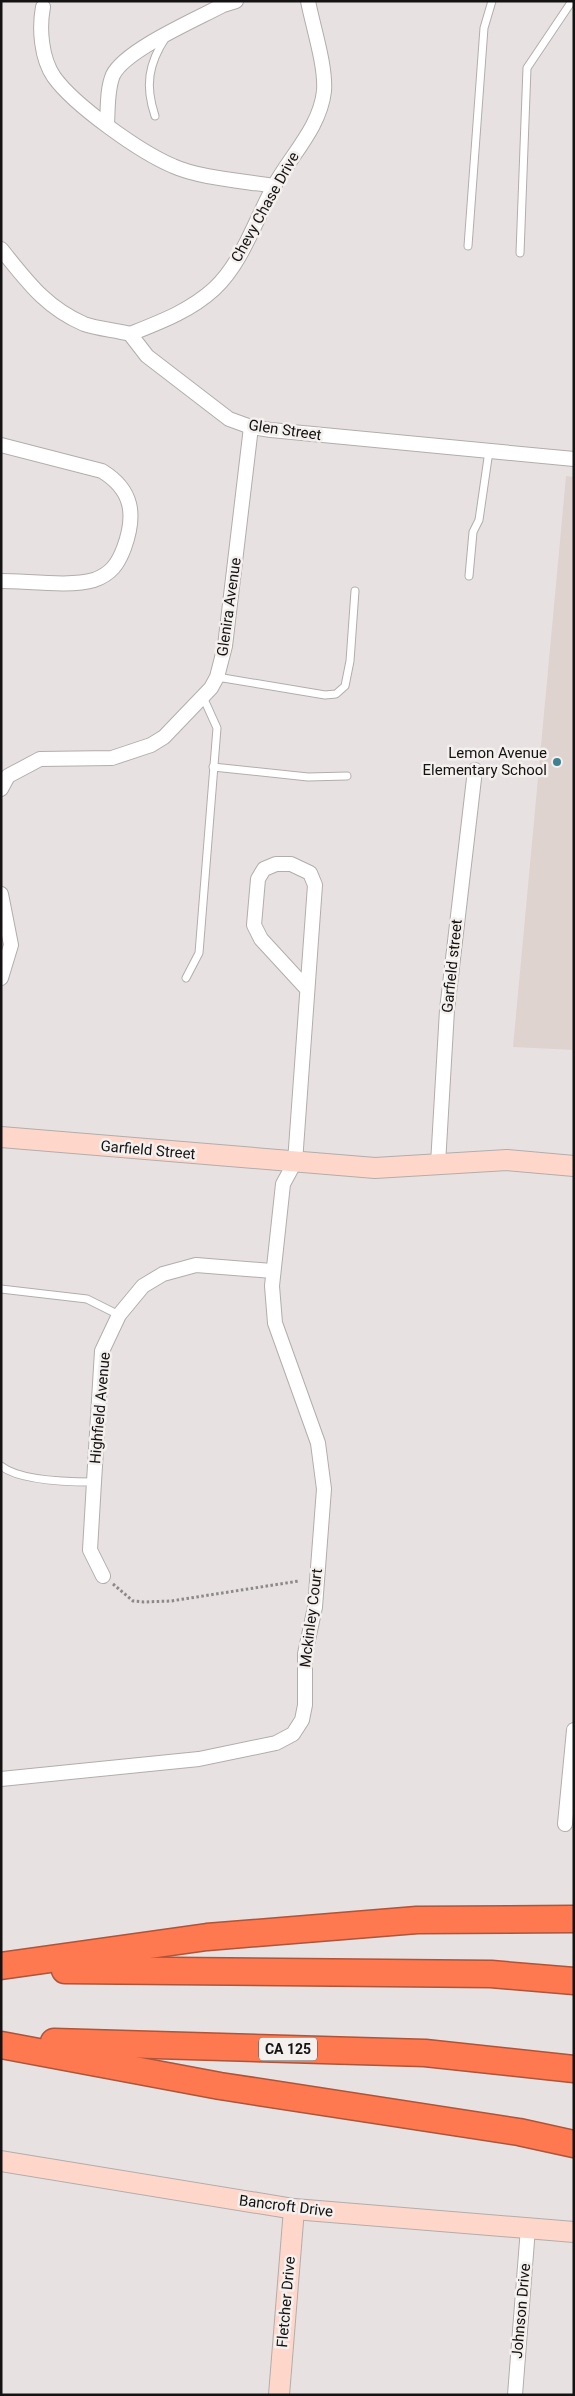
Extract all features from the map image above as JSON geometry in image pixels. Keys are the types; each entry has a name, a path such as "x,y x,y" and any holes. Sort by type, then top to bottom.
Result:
{"highway":[{"path":"1,1968 207,1937 416,1920 574,1919"},
{"path":"1,1968 490,1974 574,1981"},
{"name":"CA 125","path":"1,2040 425,2053 574,2069"},
{"path":"1,2045 220,2086 519,2132 574,2144"}],"street":[{"path":"107,124 109,89 119,66 129,56 222,5 236,1"},
{"name":"Chevy Chase Drive","path":"130,334 188,309 216,287 234,264 274,186 314,123 322,102 323,68 308,1"},
{"path":"44,7 40,21 46,59 54,77 79,102 107,124 150,154 174,167 274,186"},
{"path":"1,249 36,294 52,306 86,324 130,334"},
{"name":"Glen Street","path":"130,334 147,356 229,419 250,427 574,459"},
{"name":"Glenira Avenue","path":"1,790 8,776 40,759 112,758 151,745 164,737 202,697 217,678 225,646 250,427"},
{"path":"1,445 102,471 119,484 125,493 131,512 131,523 119,562 99,578 83,582 1,581"},
{"name":"Garfield street","path":"438,1164 447,1010 475,770"},
{"path":"272,1271 283,1184 295,1162 308,989 315,885 310,874 301,868 291,864 276,864 264,869 258,879 254,925 261,939 308,989"},
{"path":"1,894 11,945 1,978"},
{"name":"Garfield Street","path":"1,1137 375,1168 507,1160 574,1166"},
{"name":"Highfield Avenue","path":"103,1576 90,1550 102,1351 119,1316 143,1286 163,1274 196,1265 272,1271"},
{"name":"Mckinley Court","path":"1,1779 199,1759 228,1754 287,1739 302,1720 305,1706 305,1654 315,1607 324,1482 318,1443 275,1324 272,1271"},
{"path":"566,1824 574,1730"},
{"name":"Bancroft Drive","path":"1,2161 294,2209 574,2232"},
{"name":"Fletcher Drive","path":"279,2395 294,2209"},
{"name":"Johnson Drive","path":"515,2395 528,2228"}],"lane":[{"path":"468,246 484,28 492,1"},
{"path":"520,253 527,68 572,1"},
{"path":"155,116 149,99 148,83 155,53 168,35"},
{"path":"469,576 473,532 479,520 489,451"},
{"path":"217,678 325,695 336,694 345,686 350,661 355,590"},
{"path":"186,978 199,953 217,728 202,697"},
{"path":"214,767 308,777 347,776"},
{"path":"1,1289 87,1299 119,1316"},
{"path":"1,1466 8,1472 64,1482 94,1482"}],"path":[{"path":"103,1576 133,1600 144,1602 171,1601 299,1580"}],"shaded area":[{"name":"Lemon Avenue Elementary School","path":"566,476 574,477 574,1050 513,1047"}],"place":[{"name":"Lemon Avenue Elementary School","path":"557,762"}]}
